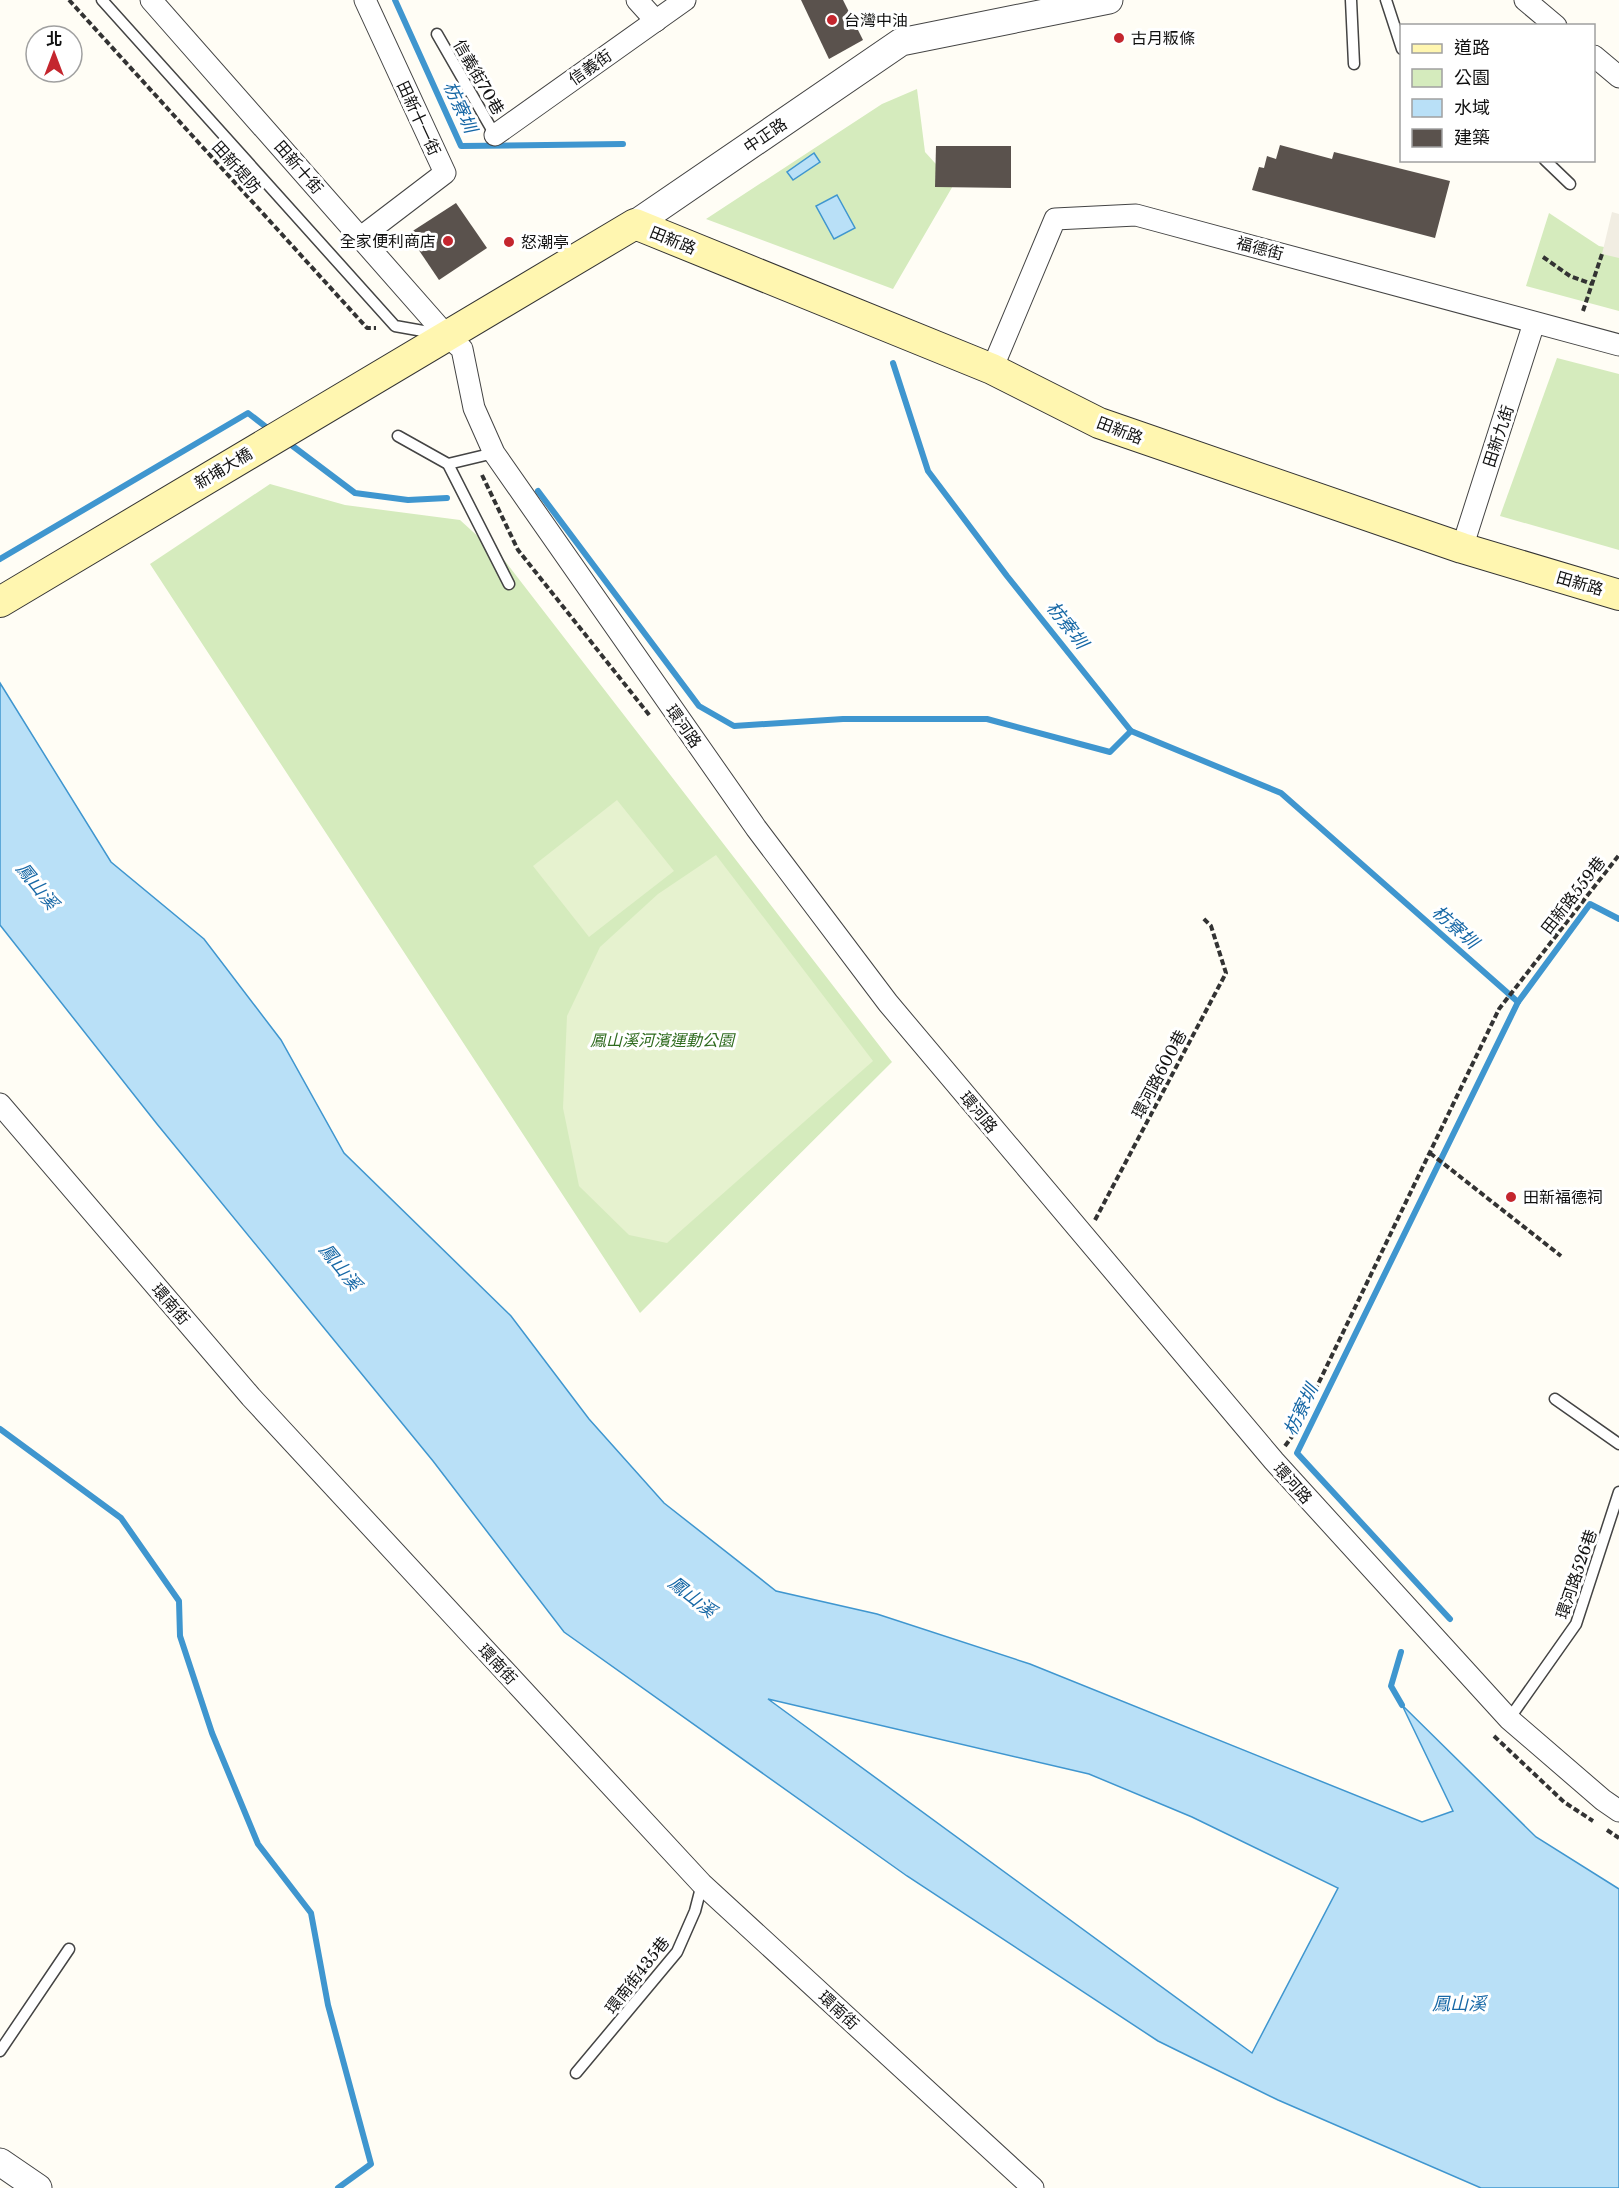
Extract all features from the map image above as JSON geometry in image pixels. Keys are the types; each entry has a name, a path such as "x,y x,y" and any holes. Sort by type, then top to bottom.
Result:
{"main road":[{"name":"中正路","path":"446,335 635,225"},
{"name":"田新路","path":"635,225 992,369 1099,423 1462,548 1619,595"},
{"name":"新埔大橋","path":"0,602 446,335"}],"street":[{"name":"田新十一街","path":"361,237 445,173 365,0"},
{"path":"637,0 656,21"},
{"name":"信義街","path":"495,135 685,0"},
{"name":"中正路","path":"635,225 901,42 1109,0"},
{"path":"1525,0 1554,24"},
{"name":"田新十街","path":"160,4 446,335"},
{"path":"1595,58 1619,77"},
{"name":"福德街","path":"992,369 1055,219 1136,215 1619,345"},
{"name":"田新九街","path":"1462,548 1534,323"},
{"name":"環河路","path":"446,335 462,349 474,408 494,453 756,828 888,1003 1274,1461 1509,1719 1603,1800 1619,1810"},
{"name":"環南街","path":"0,1104 251,1397 702,1884 1033,2188"},
{"path":"0,2162 38,2188"}],"lane":[{"path":"102,0 395,326 446,335"},
{"path":"1351,0 1354,64"},
{"path":"1386,0 1400,46"},
{"name":"信義街70巷","path":"437,34 495,135"},
{"path":"1547,162 1570,184"},
{"path":"398,436 448,464 509,584"},
{"path":"448,464 494,453"},
{"path":"1555,1399 1619,1444"},
{"name":"環河路526巷","path":"1509,1719 1576,1624 1619,1492"},
{"name":"環南街435巷","path":"576,2073 677,1952 695,1911 702,1884"},
{"path":"0,2051 69,1949"}],"path":[{"name":"田新堤防","path":"69,0 367,328 395,326"},
{"path":"1583,311 1602,254"},
{"path":"1543,257 1570,276 1592,284"},
{"name":"田新路559巷","path":"1274,1461 1294,1434 1504,1004 1619,855"},
{"name":"環河路600巷","path":"1085,1239 1226,973 1211,926 1203,918"},
{"path":"1430,1154 1561,1256"}],"green space":[{"path":"917,89 925,152 954,184 893,289 706,219 882,104"},
{"path":"1549,213 1599,246 1619,250 1619,311 1526,286"},
{"path":"1557,358 1619,374 1619,550 1500,516"},
{"name":"鳳山溪河濱運動公園","path":"270,484 345,505 460,520 505,561 892,1062 640,1313 150,564"},
{"path":"617,800 674,871 589,937 533,866"},
{"path":"716,855 873,1061 667,1243 629,1235 579,1186 563,1108 567,1016 600,947 658,894"}],"shaded area":[{"path":"1612,212 1619,214 1619,258 1602,254"}],"water":[{"path":"814,153 820,162 793,180 787,172"},
{"path":"837,195 855,228 834,239 816,206"},
{"name":"鳳山溪","path":"0,683 111,862 204,939 281,1040 344,1153 511,1316 589,1419 664,1503 776,1591 877,1614 1030,1664 1422,1822 1453,1811 1402,1705 1536,1837 1619,1889 1619,2188 1481,2188 1278,2100 1158,2041 907,1876 564,1632 433,1461 157,1124 0,925","holes":["768,1699 1089,1774 1192,1817 1338,1888 1252,2053"]}],"building":[{"name":"台灣中油","path":"801,0 843,0 863,40 829,59"},
{"path":"1280,145 1332,159 1334,152 1450,181 1435,238 1252,190 1259,167 1264,168 1267,156 1276,159"},
{"path":"936,146 1011,146 1011,188 935,187"},
{"name":"全家便利商店","path":"456,203 487,248 439,280 408,234"}],"waterway":[{"name":"枋寮圳","path":"395,0 461,146 623,144"},
{"name":"枋寮圳","path":"893,363 928,471 1007,576 1131,731 1281,793 1518,1002"},
{"path":"0,559 248,413 270,430"},
{"path":"286,441 355,493 408,500 447,498"},
{"path":"538,491 699,706 734,726 843,719 987,719 1110,752 1131,731"},
{"name":"枋寮圳","path":"1450,1619 1297,1453 1518,1002 1590,904 1619,919"},
{"path":"0,1429 121,1518 179,1601 180,1636 212,1733 258,1844 311,1913 328,2005 371,2164 338,2188"},
{"name":"枋寮圳","path":"1401,1652 1391,1686 1402,1705"}],"place":[{"name":"台灣中油","path":"832,20"},
{"name":"古月粄條","path":"1119,38"},
{"name":"全家便利商店","path":"448,241"},
{"name":"怒潮亭","path":"509,242"},
{"name":"田新福德祠","path":"1511,1197"}]}
